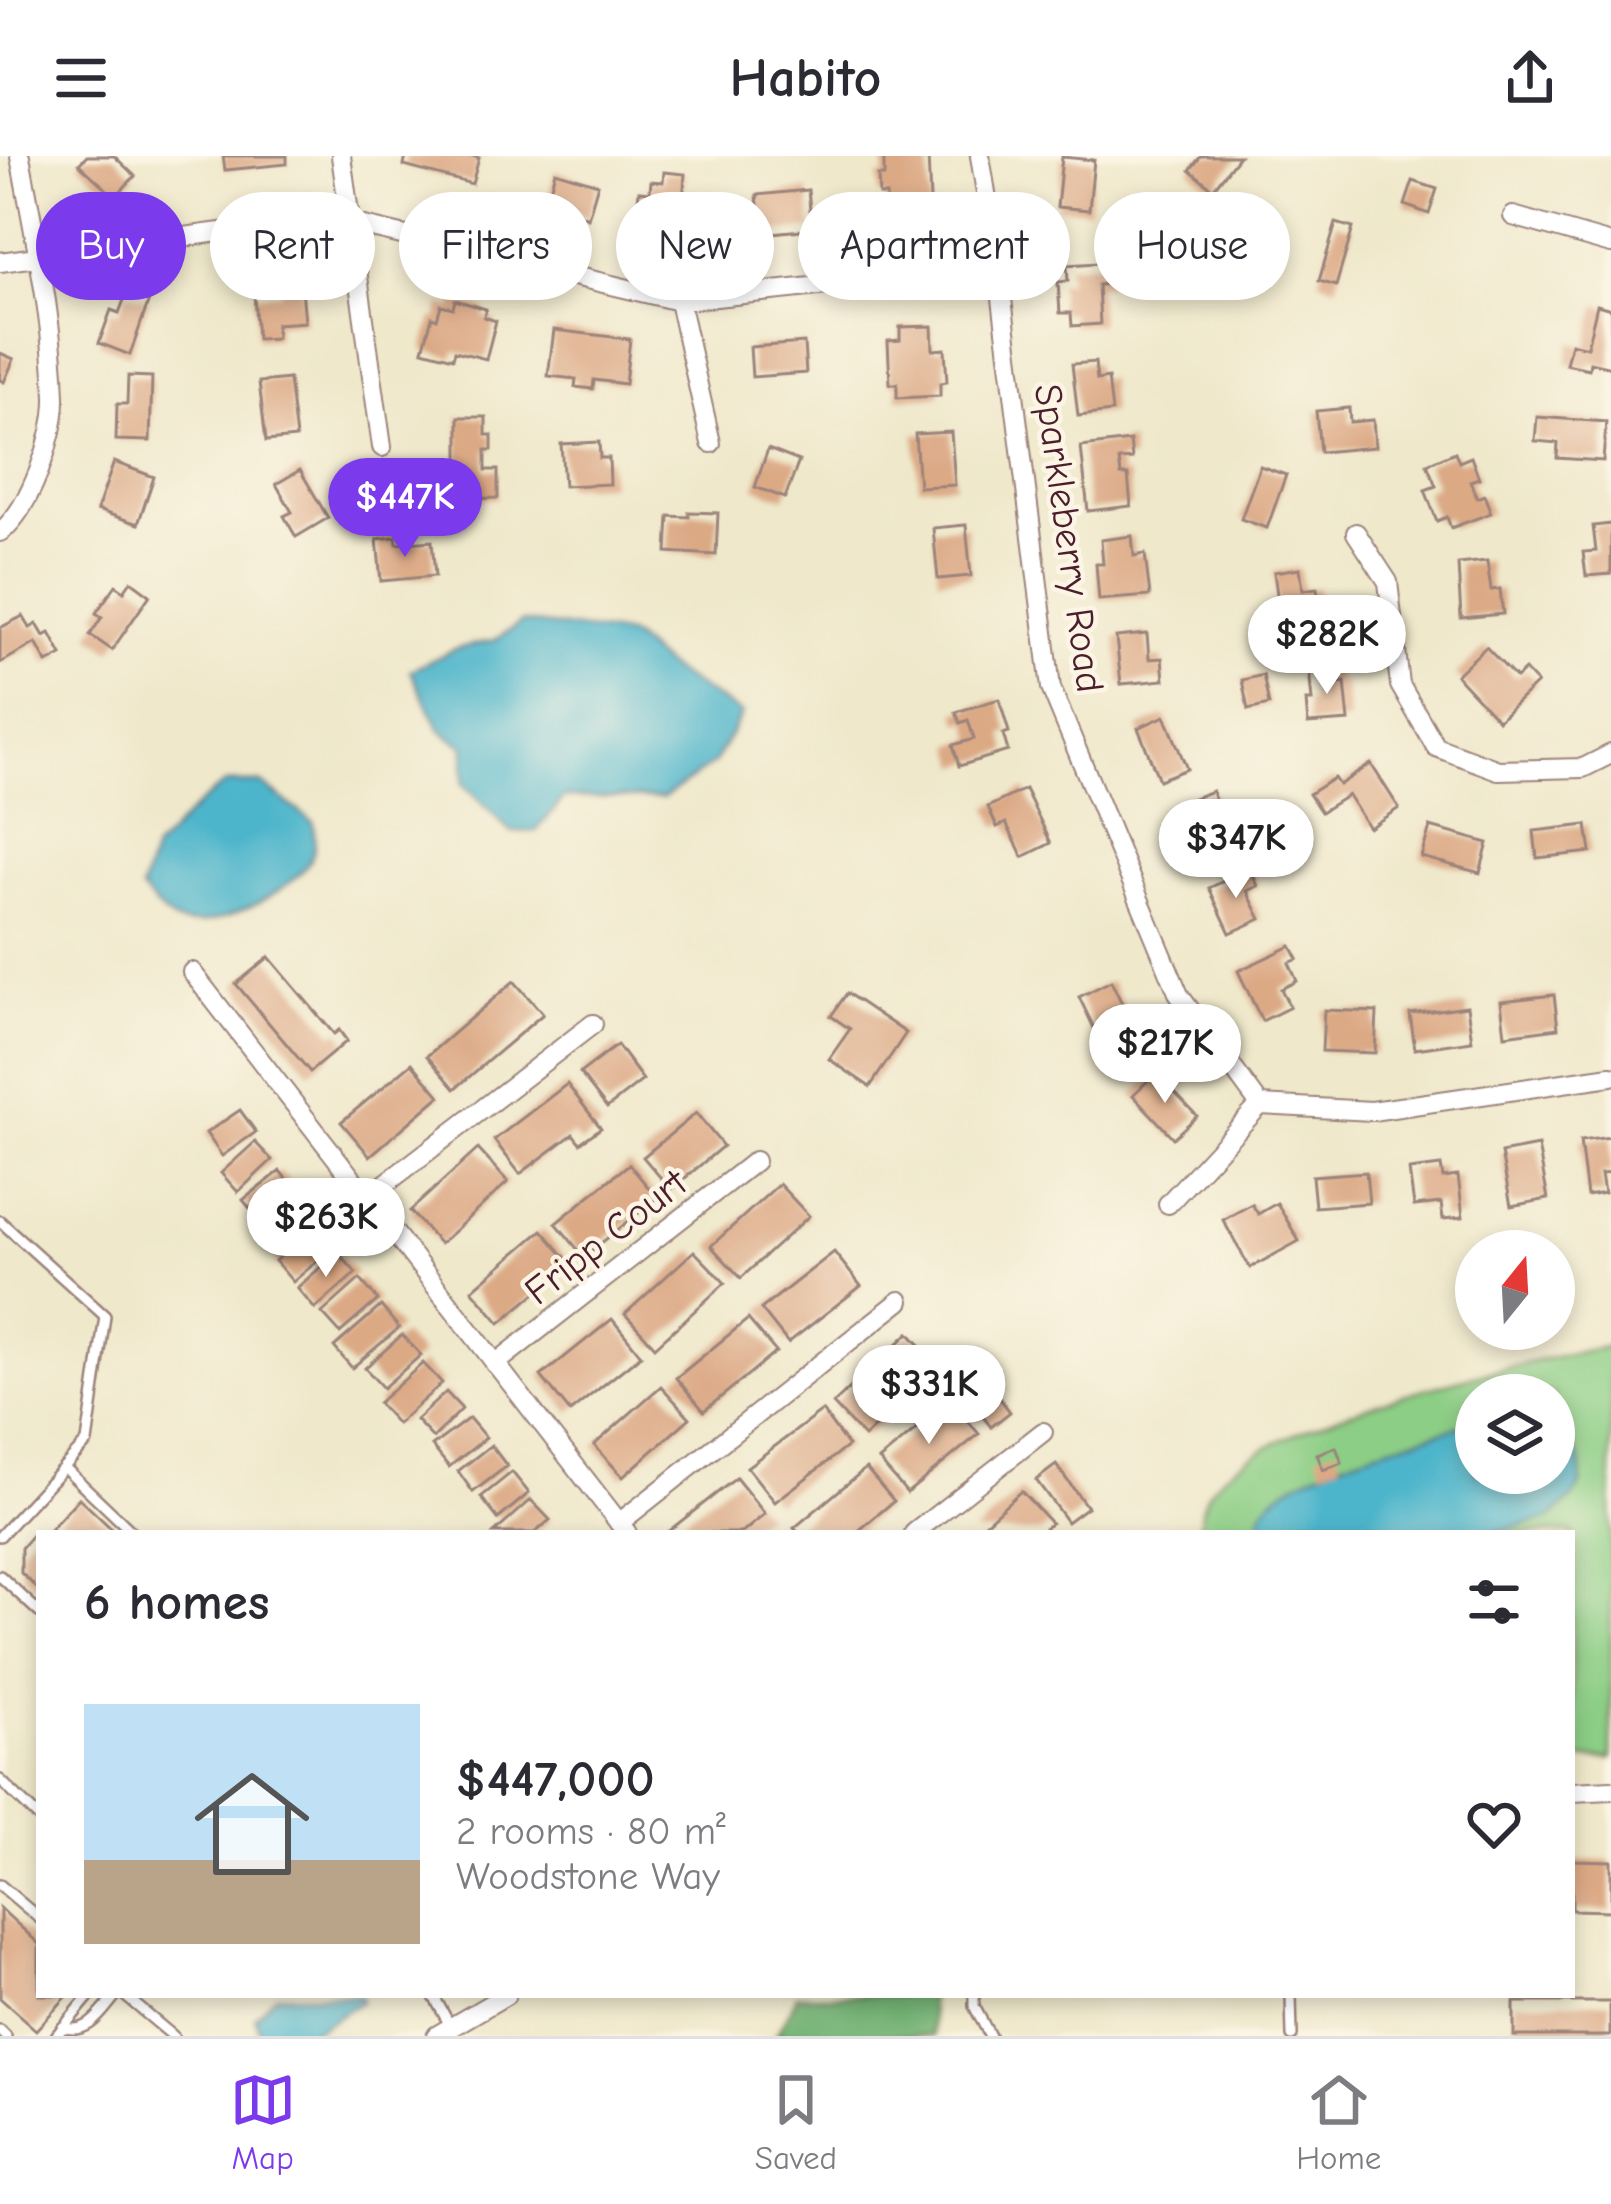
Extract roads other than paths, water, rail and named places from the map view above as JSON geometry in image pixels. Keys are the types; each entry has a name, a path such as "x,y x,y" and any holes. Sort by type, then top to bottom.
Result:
{"street":[{"path":"20,156 36,246"},
{"path":"341,156 346,192"},
{"name":"Sparkleberry Road","path":"980,156 986,192"},
{"path":"1513,217 1611,244"},
{"path":"375,229 679,301 798,288"},
{"path":"0,262 36,257"},
{"path":"0,532 14,522 42,464 56,401 43,300"},
{"path":"362,300 382,447"},
{"name":"Sparkleberry Road","path":"1002,300 1051,688 1179,995 1260,1105"},
{"path":"679,301 710,443"},
{"path":"1356,533 1388,582 1400,685 1436,747 1498,770 1583,768 1611,754"},
{"path":"192,972 623,1528 900,1300"},
{"path":"367,1198 592,1024"},
{"path":"1168,1204 1260,1105 1372,1112 1611,1076"},
{"name":"Fripp Court","path":"495,1364 755,1160"},
{"path":"918,1530 1043,1432"},
{"path":"1575,1792 1611,1790"},
{"path":"444,2032 501,1998"}],"lane":[{"path":"0,1221 105,1316 88,1442 0,1536"},
{"path":"64,1467 131,1530"},
{"path":"0,1576 36,1609"},
{"path":"0,1780 36,1815"},
{"path":"0,1885 36,1915"},
{"path":"60,2032 88,1998"},
{"path":"60,2032 87,2030 117,1998"},
{"path":"124,1998 173,2036"},
{"path":"435,1998 444,2032"},
{"path":"974,1998 990,2036"},
{"path":"1291,1998 1292,2036"}],"water":[{"path":"522,622 629,635 668,668 742,714 714,763 663,798 565,797 536,831 511,832 463,784 465,747 441,731 410,671 455,649 495,640"},
{"path":"226,783 261,783 313,822 312,855 287,884 250,907 209,922 177,922 141,890 154,850"},
{"path":"1455,1428 1455,1494 1575,1494 1549,1519 1500,1530 1261,1530 1266,1506 1281,1492 1364,1455"},
{"path":"1575,1449 1581,1462 1581,1484 1575,1494"},
{"path":"273,1998 362,2001 305,2036 261,2036 255,2017"}]}
